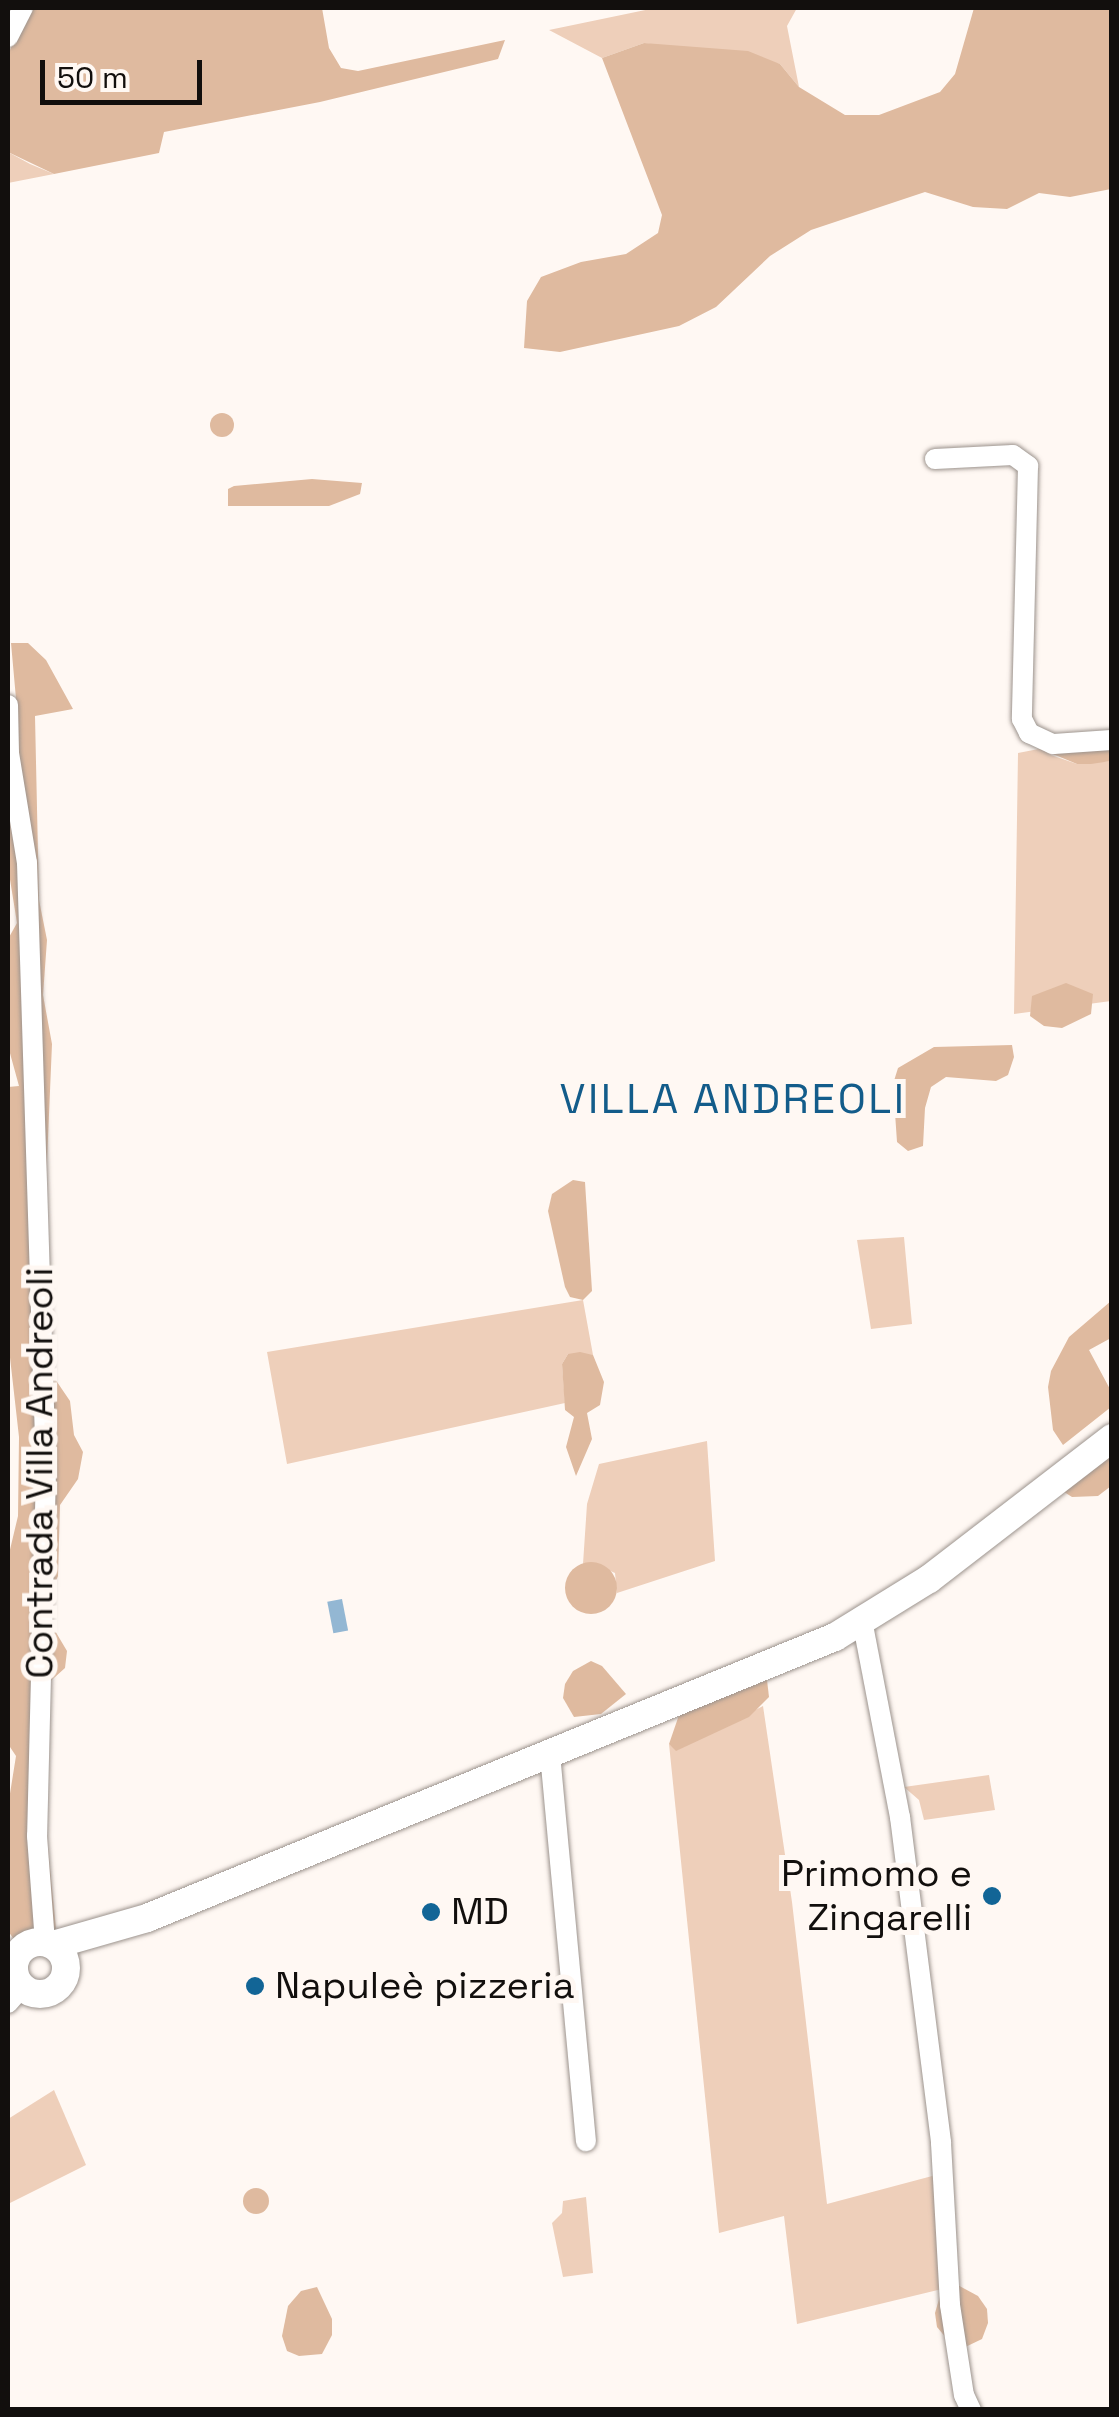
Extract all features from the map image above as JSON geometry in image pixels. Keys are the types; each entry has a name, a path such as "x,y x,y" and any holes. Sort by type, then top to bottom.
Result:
{"main road":[{"path":"55,1952 64,1980 50,1992 32,1994 13,1978 29,1944 55,1952 147,1918 835,1637 929,1579 1112,1438"}],"street":[{"path":"8,36 23,8"},
{"path":"935,459 1012,454 1028,466 1022,719 1029,733 1053,744 1112,740"},
{"name":"Contrada Villa Andreoli","path":"8,705 10,753 27,863 46,1471 37,1836 55,1952"},
{"path":"862,1620 900,1818 941,2143 950,2305 964,2395 971,2410"},
{"path":"550,1754 586,2141"}],"shaded area":[{"path":"30,8 322,8 329,48 341,68 358,71 505,40 498,59 320,102 164,132 159,153 54,174 8,152 8,54"},
{"path":"655,8 797,8 787,26 799,87 780,64 644,43 602,58 549,30"},
{"path":"974,8 1111,8 1111,189 1070,197 1039,193 1007,209 973,207 925,192 811,230 770,256 716,307 679,326 560,352 524,348 527,301 541,277 581,262 626,254 658,233 662,215 602,58 644,43 748,51 780,64 799,87 845,115 879,115 940,92 955,74"},
{"path":"8,152 30,164 54,174 8,183"},
{"path":"222,413 234,425 222,437 210,425"},
{"path":"312,479 362,483 360,494 329,506 228,506 228,489 234,486"},
{"path":"11,643 28,643 46,660 73,709 35,716 39,900 47,940 43,995 52,1044 43,1255 53,1376 70,1401 74,1435 83,1452 78,1479 60,1505 58,1576 48,1601 48,1619 67,1651 65,1668 45,1686 44,1807 56,1929 13,1938 8,1931 8,1806 16,1756 8,1744 8,1558 18,1516 19,1437 8,1340 8,1087 19,1086 8,1046 8,939 17,923 8,867 8,755 18,721"},
{"path":"1111,743 1111,761 1091,764 1077,764 1048,752"},
{"path":"1049,747 1051,755 1077,764 1111,761 1111,1001 1014,1014 1018,753"},
{"path":"1066,983 1093,994 1091,1014 1062,1028 1044,1026 1030,1016 1032,996"},
{"path":"1012,1045 1014,1057 1008,1075 996,1081 946,1077 931,1087 925,1108 923,1146 908,1151 897,1142 893,1084 898,1068 934,1047"},
{"path":"573,1180 585,1182 592,1291 583,1300 570,1297 565,1287 548,1211 552,1194"},
{"path":"904,1237 912,1324 871,1329 857,1240"},
{"path":"583,1300 593,1355 568,1354 562,1364 565,1403 287,1464 267,1352"},
{"path":"1111,1301 1111,1338 1089,1350 1111,1391 1111,1407 1063,1445 1053,1430 1048,1387 1051,1371 1069,1337"},
{"path":"568,1354 593,1355 604,1382 600,1405 587,1413 592,1439 576,1476 566,1447 574,1417 565,1410 562,1364"},
{"path":"707,1441 715,1561 617,1593 615,1573 592,1563 583,1564 587,1504 599,1464"},
{"path":"1111,1453 1111,1486 1098,1496 1072,1497 1061,1490"},
{"path":"591,1562 609,1570 617,1588 609,1606 591,1614 573,1606 565,1588 573,1570"},
{"path":"591,1661 602,1666 626,1694 601,1714 574,1717 563,1698 565,1684 573,1671"},
{"path":"767,1680 769,1697 749,1717 676,1751 669,1744 679,1715"},
{"path":"763,1706 792,1902 827,2204 936,2175 942,2289 797,2324 784,2216 719,2233 669,1744 677,1750"},
{"path":"989,1775 995,1810 924,1820 919,1800 904,1787"},
{"path":"54,2090 86,2165 8,2204 8,2119"},
{"path":"256,2188 265,2192 269,2201 265,2210 256,2214 247,2210 243,2201 247,2192"},
{"path":"586,2197 593,2273 563,2277 552,2223 562,2213 563,2201"},
{"path":"952,2282 978,2296 987,2309 988,2323 982,2339 957,2351 937,2327 935,2313 942,2289"},
{"path":"317,2287 332,2319 332,2335 322,2354 299,2356 287,2351 282,2336 288,2306 301,2291"}],"water":[{"path":"342,1599 348,1630 333,1633 327,1602"}],"place":[{"name":"Primomo e Zingarelli","path":"992,1896"},
{"name":"MD","path":"431,1912"},
{"name":"Napuleè pizzeria","path":"255,1986"}],"district":[{"name":"VILLA ANDREOLI","path":"733,1099"}]}
